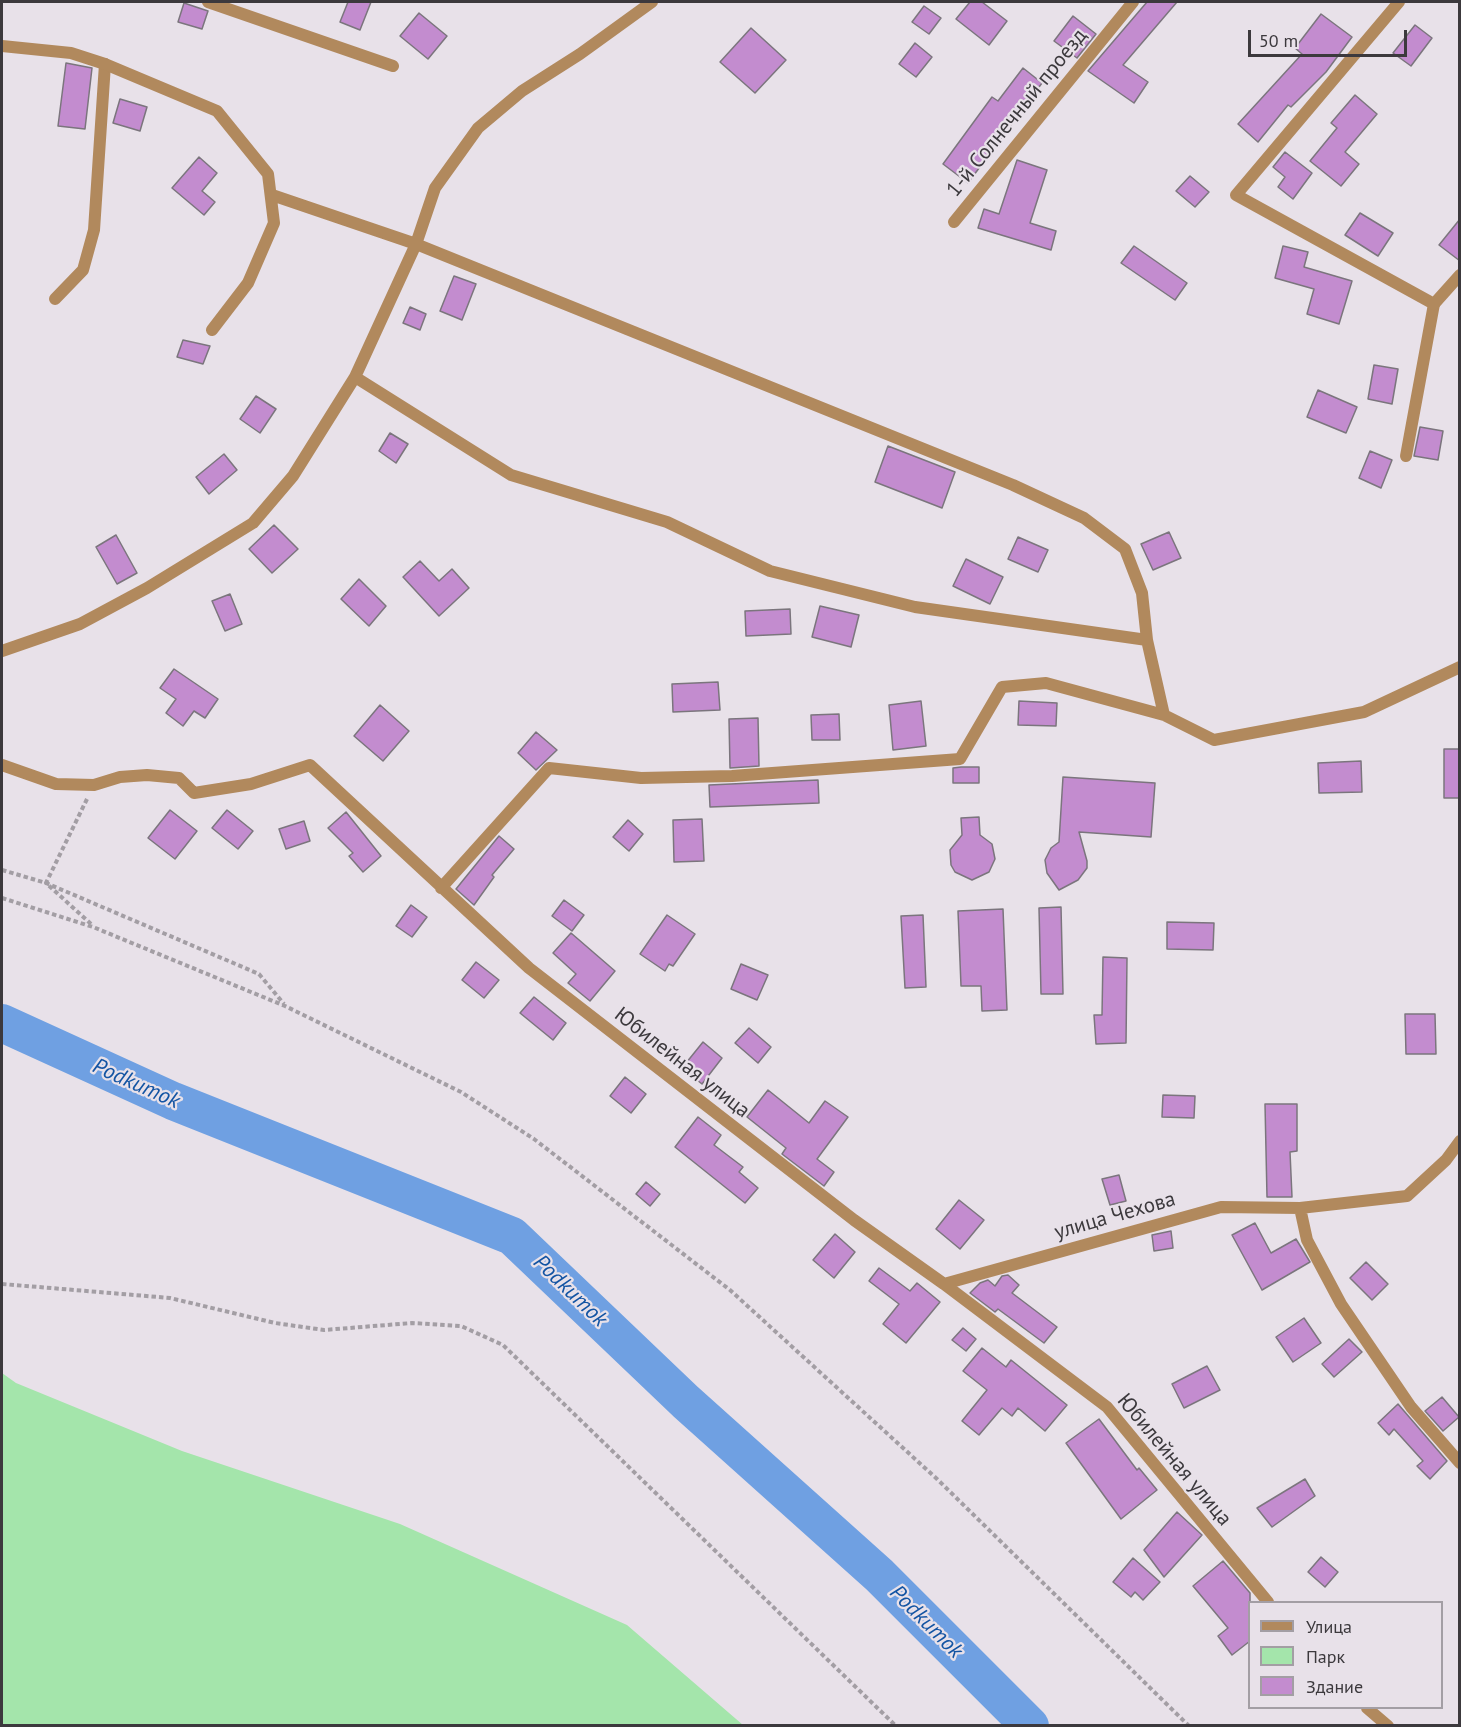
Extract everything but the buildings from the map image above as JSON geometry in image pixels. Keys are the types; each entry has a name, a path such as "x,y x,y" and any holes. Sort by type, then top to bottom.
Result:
{"street":[{"path":"208,2 393,66"},
{"path":"2,651 80,624 147,588 253,523 293,476 355,378 416,244 435,188 478,128 522,91 580,54 652,2"},
{"name":"1-й Солнечный проезд","path":"954,222 1133,2"},
{"path":"1399,2 1236,195 1434,304"},
{"path":"2,46 71,53 105,64 217,111 268,174 274,223 248,283 212,330"},
{"path":"55,299 83,270 94,230 105,64"},
{"path":"272,195 416,244 1013,484 1084,518 1125,549 1142,593 1147,640 1164,715"},
{"path":"1406,456 1434,304 1460,275"},
{"path":"355,378 512,475 667,522 770,571 915,607 1147,640"},
{"path":"441,888 549,768 641,778 732,776 960,759 1002,687 1046,683 1164,715 1214,740 1364,712 1460,667"},
{"name":"Юбилейная улица","path":"2,765 56,784 94,785 120,777 147,775 179,778 194,793 251,784 310,765 529,968 854,1220 944,1284 1107,1407 1267,1601"},
{"name":"улица Чехова","path":"944,1284 1221,1207 1300,1208 1407,1196 1446,1160 1460,1141"},
{"path":"1300,1208 1307,1240 1341,1304 1411,1407 1460,1463"},
{"path":"1369,1709 1388,1725"}],"path":[{"path":"46,883 94,785"},
{"path":"2,870 46,883 259,974 285,1006"},
{"path":"46,883 93,927"},
{"path":"2,898 93,927 285,1006 461,1092 534,1139 729,1290 937,1479 1189,1725"},
{"path":"2,1284 170,1298 275,1323 324,1330 412,1323 461,1326 503,1344 896,1725"}],"green space":[{"path":"2,1373 16,1383 182,1451 400,1524 627,1625 743,1725 2,1725"}],"waterway":[{"name":"Podkumok","path":"2,1023 173,1101 512,1236 686,1402 879,1575 1030,1726"}]}
